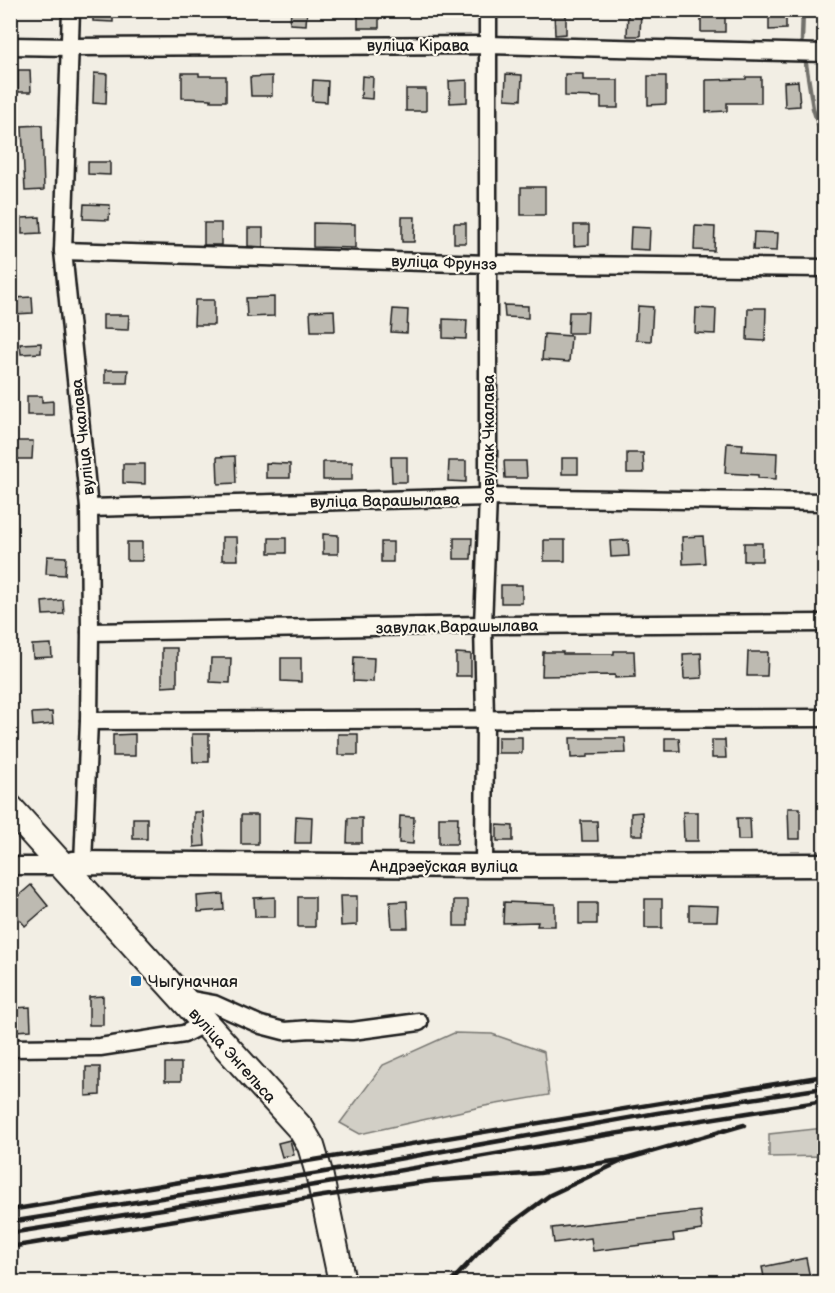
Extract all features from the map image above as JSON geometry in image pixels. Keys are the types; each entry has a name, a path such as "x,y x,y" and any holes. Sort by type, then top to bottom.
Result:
{"main road":[{"name":"вуліца Энгельса","path":"10,808 73,865 186,1003 301,1129 311,1146 319,1173 342,1282"},
{"name":"Андрэеўская вуліца","path":"73,865 825,865"}],"street":[{"name":"вуліца Чкалава","path":"71,10 63,251 89,508 90,632 88,721 73,865"},
{"name":"завулак Чкалава","path":"484,866 483,625 488,497 488,10"},
{"name":"вуліца Кірава","path":"10,46 488,45 825,53"},
{"name":"вуліца Фрунзэ","path":"63,251 489,264 825,268"},
{"name":"вуліца Варашылава","path":"89,508 488,497 825,502"},
{"name":"завулак Варашылава","path":"90,632 483,625 825,624"},
{"path":"88,721 825,718"},
{"path":"10,866 73,865"},
{"path":"186,1003 192,1000 214,1004 261,1025 284,1031 311,1029 352,1031 419,1022"},
{"path":"10,1047 99,1047 184,1034 205,1023"}],"shaded area":[{"path":"454,1033 492,1034 544,1052 549,1095 485,1106 360,1134 340,1123 383,1065"},
{"path":"824,1128 824,1156 769,1157 769,1134"}],"building":[{"path":"93,10 113,10 113,22 93,21"},
{"path":"291,10 307,10 306,25 290,24"},
{"path":"554,10 566,10 566,34 555,35"},
{"path":"628,10 641,10 640,36 627,36"},
{"path":"769,10 786,10 786,29 769,30"},
{"path":"358,12 379,12 379,28 358,28"},
{"path":"725,12 725,32 701,32 701,13"},
{"path":"18,70 30,70 31,92 18,92"},
{"path":"94,73 107,74 106,104 93,103"},
{"path":"182,73 199,73 199,76 226,76 226,101 182,98"},
{"path":"506,74 522,75 521,100 505,99"},
{"path":"565,74 583,74 583,80 618,80 618,108 601,108 601,97 565,96"},
{"path":"272,76 272,96 251,96 250,77"},
{"path":"362,76 373,77 372,99 361,98"},
{"path":"648,76 666,76 666,104 648,105"},
{"path":"746,77 761,77 761,103 727,103 727,111 706,112 706,80 746,79"},
{"path":"313,80 328,81 327,102 312,101"},
{"path":"467,80 467,102 450,103 449,81"},
{"path":"798,81 800,106 785,107 784,82"},
{"path":"406,89 426,89 426,111 406,111"},
{"path":"42,125 44,190 25,191 22,126"},
{"path":"88,162 110,162 110,175 88,174"},
{"path":"521,187 545,187 545,215 521,215"},
{"path":"84,204 110,205 109,220 83,219"},
{"path":"40,217 41,233 22,234 22,218"},
{"path":"402,217 415,217 414,242 402,242"},
{"path":"204,223 221,223 221,245 204,245"},
{"path":"313,223 355,224 355,248 313,247"},
{"path":"454,223 466,223 466,243 454,243"},
{"path":"574,225 589,225 589,245 574,246"},
{"path":"695,226 715,227 714,251 694,250"},
{"path":"631,227 650,228 649,250 630,249"},
{"path":"248,228 263,228 263,247 248,246"},
{"path":"754,232 778,233 777,251 753,250"},
{"path":"32,297 33,313 14,314 13,298"},
{"path":"274,297 274,316 247,317 246,298"},
{"path":"195,300 214,300 214,325 194,325"},
{"path":"504,305 528,306 528,318 505,317"},
{"path":"638,306 653,307 651,341 636,340"},
{"path":"696,308 716,309 715,334 695,333"},
{"path":"748,308 766,308 765,341 747,340"},
{"path":"393,309 408,310 407,333 391,332"},
{"path":"334,310 335,331 311,331 310,311"},
{"path":"569,312 588,312 587,333 568,333"},
{"path":"103,315 129,315 128,330 103,329"},
{"path":"443,319 467,320 466,339 443,338"},
{"path":"544,334 571,336 569,362 542,360"},
{"path":"41,343 41,353 21,354 20,344"},
{"path":"105,370 128,370 127,383 105,383"},
{"path":"27,396 42,396 42,402 53,401 53,415 27,415"},
{"path":"17,441 33,441 32,459 16,459"},
{"path":"727,443 743,444 742,451 777,453 776,479 758,478 758,475 725,473"},
{"path":"627,453 643,453 644,473 627,473"},
{"path":"235,456 236,483 218,484 217,457"},
{"path":"391,457 407,457 407,482 392,482"},
{"path":"562,458 578,458 578,474 562,474"},
{"path":"449,461 466,461 466,482 448,481"},
{"path":"504,461 526,461 527,478 505,478"},
{"path":"323,462 352,462 352,480 323,480"},
{"path":"266,463 290,464 290,478 266,478"},
{"path":"123,464 145,464 145,484 123,483"},
{"path":"323,534 338,535 338,554 323,554"},
{"path":"703,536 705,563 683,564 682,537"},
{"path":"222,537 237,537 238,560 222,560"},
{"path":"269,538 286,538 286,553 269,553"},
{"path":"454,538 472,538 471,559 454,559"},
{"path":"544,540 565,540 565,561 544,561"},
{"path":"628,540 629,556 611,557 610,541"},
{"path":"127,542 142,542 142,561 127,561"},
{"path":"381,542 393,542 393,562 381,562"},
{"path":"744,543 762,543 762,561 744,561"},
{"path":"47,556 66,557 65,575 46,574"},
{"path":"501,585 522,585 522,603 501,603"},
{"path":"63,600 64,614 43,615 42,602"},
{"path":"51,644 52,657 33,658 32,645"},
{"path":"162,648 177,648 177,686 162,687"},
{"path":"614,651 634,651 635,677 542,676 543,652 614,654"},
{"path":"748,652 768,652 767,676 747,676"},
{"path":"456,653 471,654 471,676 456,676"},
{"path":"701,653 702,678 684,679 683,654"},
{"path":"354,657 374,658 373,682 353,681"},
{"path":"211,658 231,658 230,683 210,682"},
{"path":"281,658 301,658 301,682 281,681"},
{"path":"52,712 53,724 33,726 32,713"},
{"path":"135,734 135,756 113,756 113,735"},
{"path":"192,734 209,734 209,762 193,762"},
{"path":"338,734 358,734 358,755 338,755"},
{"path":"498,737 522,737 522,753 498,753"},
{"path":"570,738 625,738 626,753 588,754 588,757 571,758"},
{"path":"665,738 679,738 680,751 665,751"},
{"path":"712,740 725,740 726,758 712,758"},
{"path":"788,808 800,808 800,839 789,839"},
{"path":"194,812 203,812 205,846 194,847"},
{"path":"642,812 643,835 631,835 631,813"},
{"path":"683,812 698,812 698,841 684,841"},
{"path":"241,815 258,815 258,844 241,844"},
{"path":"296,816 312,817 311,843 295,843"},
{"path":"400,816 414,817 413,844 399,843"},
{"path":"439,817 458,817 457,844 439,844"},
{"path":"133,818 147,818 147,839 133,839"},
{"path":"348,818 362,818 362,843 347,843"},
{"path":"737,818 750,818 751,840 738,840"},
{"path":"581,821 597,821 598,841 582,841"},
{"path":"497,825 513,826 513,841 497,841"},
{"path":"31,885 48,906 25,926 10,908 10,903"},
{"path":"223,894 224,910 198,912 197,896"},
{"path":"340,896 357,896 357,925 341,926"},
{"path":"275,897 275,917 255,917 254,898"},
{"path":"298,897 315,897 315,927 298,927"},
{"path":"645,899 662,899 662,928 645,928"},
{"path":"454,900 468,900 468,926 454,926"},
{"path":"407,901 408,928 392,928 390,902"},
{"path":"504,902 555,904 555,926 537,926 538,922 503,923"},
{"path":"579,903 597,903 597,924 579,924"},
{"path":"689,905 718,906 717,921 689,921"},
{"path":"103,996 103,1025 89,1025 89,997"},
{"path":"30,1007 31,1030 15,1031 14,1008"},
{"path":"165,1063 181,1063 181,1081 165,1081"},
{"path":"86,1067 100,1067 100,1095 86,1096"},
{"path":"290,1140 294,1155 282,1157 278,1143"},
{"path":"700,1211 702,1230 673,1234 674,1241 593,1251 591,1238 554,1243 552,1228"},
{"path":"806,1258 810,1278 787,1282 765,1282 762,1267"}],"waterway":[{"path":"802,40 803,10"},
{"path":"806,64 813,108 824,143"}],"railway":[{"path":"10,1210 824,1076"},
{"path":"10,1222 319,1173 657,1113 824,1088"},
{"path":"10,1233 824,1101"},
{"path":"451,1282 493,1237 550,1195 626,1159 744,1125"},
{"path":"10,1247 323,1196 431,1181 540,1173 626,1159"}],"place":[{"name":"Чыгуначная","path":"136,981"}]}
